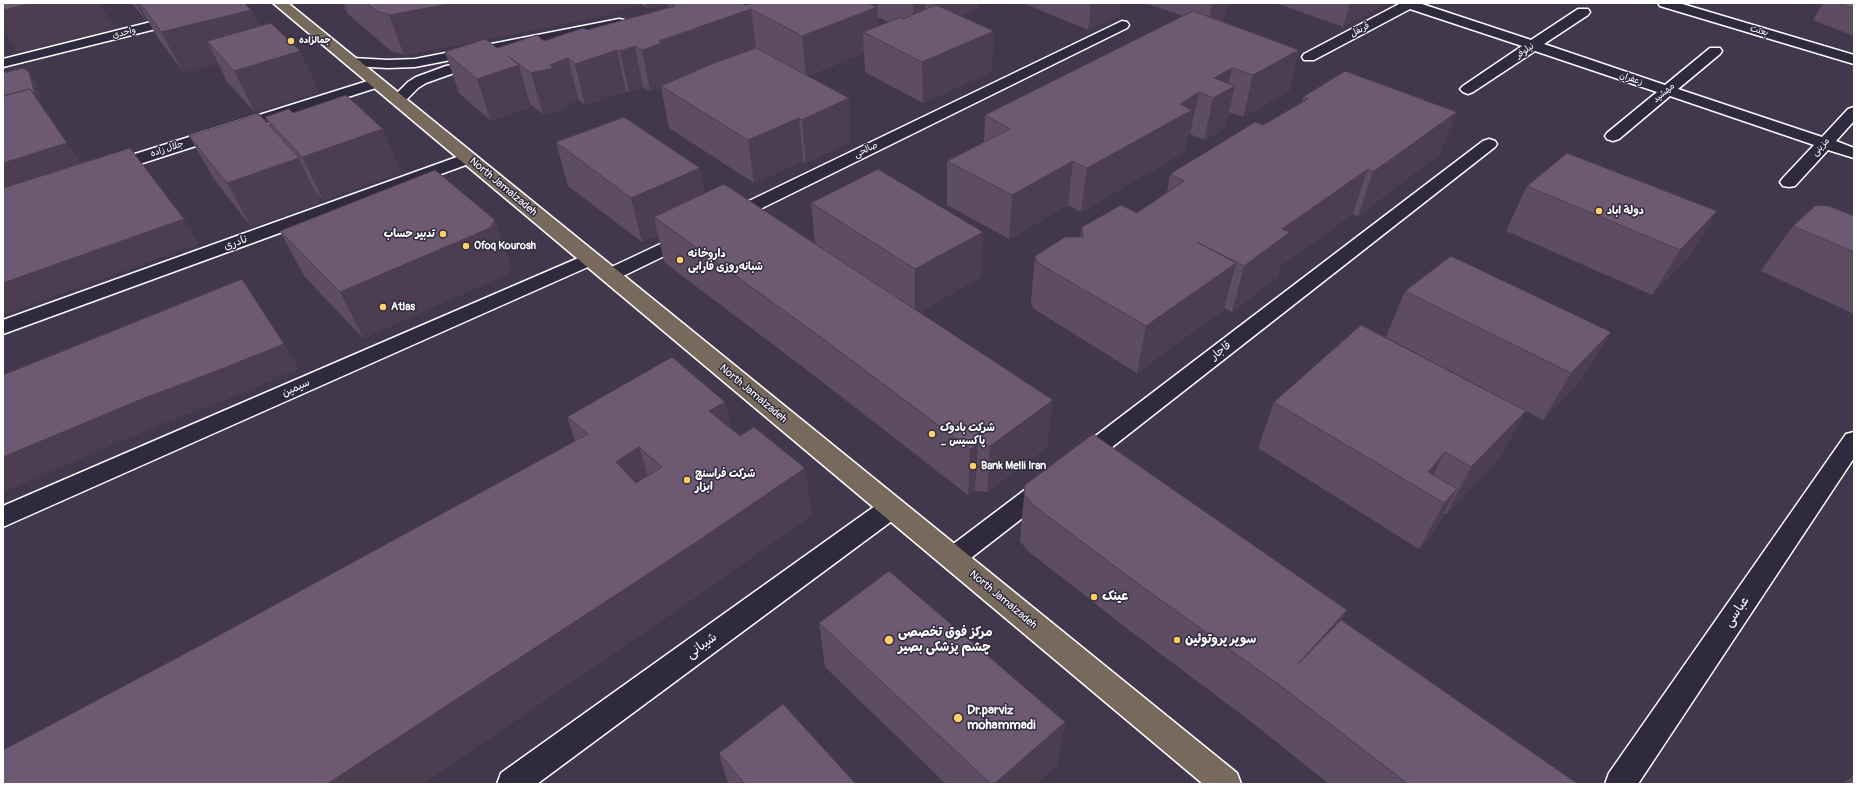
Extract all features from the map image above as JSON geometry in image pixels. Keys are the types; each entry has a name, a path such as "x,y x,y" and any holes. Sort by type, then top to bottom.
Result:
{"main road":[{"name":"North Jamalzadeh","path":"280,3 1226,784"}],"street":[{"name":"بعثت","path":"1665,3 1854,60"},
{"name":"زعفران","path":"1410,4 1854,153"},
{"name":"قرنفل","path":"1309,57 1410,4"},
{"name":"نیلوفر","path":"1468,89 1583,12"},
{"name":"واحدی","path":"3,63 192,16"},
{"path":"352,62 388,64 415,63 632,21"},
{"name":"صالحی","path":"610,275 1122,25"},
{"path":"398,100 413,85 440,72 622,36"},
{"name":"مهشید","path":"1613,136 1715,51"},
{"name":"جلال زاده","path":"93,173 377,83"},
{"name":"مزینی","path":"1789,182 1854,112"},
{"name":"قاجار","path":"953,558 1489,144"},
{"name":"نادری","path":"3,327 468,158"},
{"name":"سیمین","path":"3,517 590,259"},
{"name":"عباسی","path":"1620,784 1854,440"},
{"name":"شیبانی","path":"512,784 891,508"}],"building":[{"path":"3,3 33,3 3,10"},
{"path":"140,3 244,3 251,10 161,32"},
{"path":"366,3 454,3 389,15 376,11"},
{"path":"671,3 741,3 745,5 754,3 868,3 877,7 802,36 751,9 659,41 662,43 642,50 635,46 620,51 617,50 575,64 568,58 550,65 553,68 531,73 508,56 519,65 477,79 445,52 485,39 497,48 537,35 544,41 583,28 587,30 675,6"},
{"path":"1838,3 1854,3 1854,9"},
{"path":"936,5 994,31 922,62 863,32 901,17 903,19"},
{"path":"1193,11 1299,50 1253,75 1232,68 1214,78 1235,86 1213,98 1199,92 1180,104 1192,110 1087,168 1073,161 1012,195 947,161 1010,129 985,115"},
{"path":"271,23 300,51 234,71 207,41"},
{"path":"756,48 849,98 802,120 799,118 748,140 661,86 709,65"},
{"path":"23,68 29,72 35,95 30,89 3,96 3,73"},
{"path":"1345,71 1457,112 1373,172 1368,169 1282,229 1290,232 1244,266 1197,242 1236,263 1146,326 1038,263 1035,256 1065,237 1083,237 1082,227 1121,205 1137,213 1184,181 1170,174 1255,122 1263,125 1308,99 1303,97"},
{"path":"30,89 67,143 3,163 3,96"},
{"path":"346,95 383,129 302,157 265,117 289,109 293,113"},
{"path":"259,114 299,158 227,183 189,136"},
{"path":"624,117 700,168 631,198 556,142"},
{"path":"130,148 184,219 3,283 3,188"},
{"path":"1567,153 1717,211 1680,250 1527,186"},
{"path":"878,169 983,232 915,269 811,203"},
{"path":"435,170 495,220 490,228 340,292 280,231"},
{"path":"724,184 1053,400 990,446 978,445 970,449 811,330 654,217"},
{"path":"1816,205 1829,206 1854,216 1854,252 1793,226"},
{"path":"1451,256 1611,332 1571,373 1405,291"},
{"path":"242,279 284,344 142,399 3,457 3,375"},
{"path":"1361,325 1526,411 1471,467 1445,452 1428,472 1457,489 1444,503 1274,402"},
{"path":"672,357 725,402 709,411 740,436 754,427 805,468 695,543 327,784 3,784 3,750 203,644 588,434 567,417","holes":["639,447 662,467 636,483 616,462"]},
{"path":"1093,434 1347,610 1297,665 1341,620 1578,784 1408,784 1278,684 1140,585 1033,505 1024,494 1025,485"},
{"path":"889,571 1065,722 994,784 991,784 819,623"},
{"path":"783,704 856,784 745,784 719,753"}],"place":[{"name":"جمالزاده","path":"291,41"},
{"name":"دولة اباد","path":"1599,211"},
{"name":"تدبیر حساب","path":"443,234"},
{"name":"Ofoq Kourosh","path":"466,246"},
{"name":"داروخانه شبانه‌روزی فارابی","path":"680,260"},
{"name":"Atlas","path":"383,307"},
{"name":"شرکت بادوک _ پاکسیس","path":"932,434"},
{"name":"Bank Melli Iran","path":"973,466"},
{"name":"شرکت فراسنج ابزار","path":"687,480"},
{"name":"عینک","path":"1094,597"},
{"name":"مرکز فوق تخصصی چشم پزشکی بصیر","path":"889,640"},
{"name":"سوپر پروتوئین","path":"1177,640"},
{"name":"Dr.parviz mohammadi","path":"958,718"}]}
